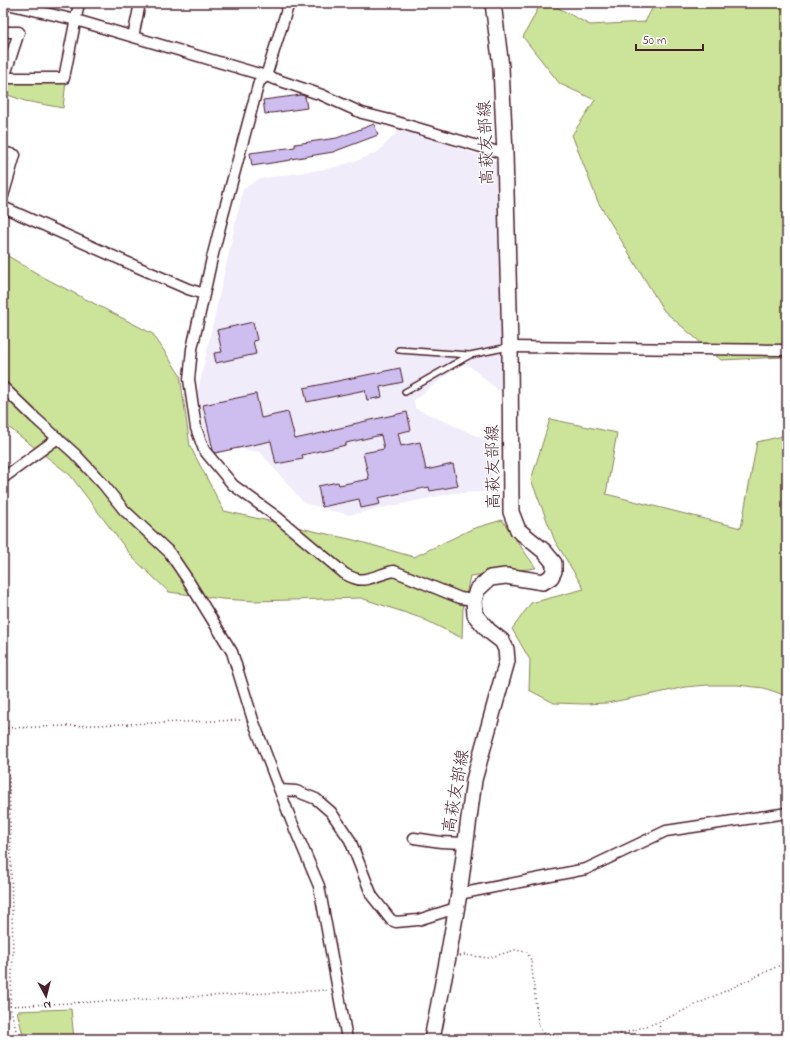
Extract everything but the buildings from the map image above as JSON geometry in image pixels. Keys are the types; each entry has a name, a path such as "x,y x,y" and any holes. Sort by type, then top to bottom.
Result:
{"main road":[{"name":"高萩友部線","path":"432,1039 448,957 474,780 506,661 506,649 502,641 489,631 475,615 474,600 477,590 490,578 506,576 543,582 550,577 554,571 554,563 544,551 518,530 510,512 510,347 505,154 502,67 493,3"}],"street":[{"path":"3,3 76,20 266,76 322,94 362,113 398,122 505,154"},
{"path":"3,32 18,32 4,78 64,78 79,3"},
{"path":"289,3 266,76 259,82 223,215 204,294 192,349 189,379 196,428 204,450 233,485 277,517 345,574 356,579 364,580 386,572 394,571 460,598 474,600"},
{"path":"133,37 142,4"},
{"path":"3,152 15,155 3,196"},
{"path":"3,207 188,289 204,294"},
{"path":"510,347 784,351"},
{"path":"3,387 75,454 124,510 169,552 232,652 253,720 291,820 319,886 347,1039"},
{"path":"3,478 58,438"},
{"path":"280,790 296,791 316,798 331,812 350,840 372,896 391,920 396,922 418,920 457,901 586,869 666,831 787,813"},
{"path":"414,838 441,842 465,843"}],"lane":[{"path":"399,350 470,355 510,347"},
{"path":"405,392 470,355"}],"path":[{"path":"3,682 9,773 13,957 10,1006 18,1039"},
{"path":"6,728 253,720"},
{"path":"448,957 464,955 488,958 515,950 527,952 531,960 538,1024 546,1039"},
{"path":"605,1039 659,1022 787,962"},
{"path":"10,1006 337,990"},
{"path":"659,1022 661,1039"}],"shaded area":[{"path":"400,129 503,163 512,402 466,363 460,365 414,400 415,408 501,447 487,492 454,493 349,515 304,503 260,452 207,445 198,391 243,189 259,179 331,168 359,160 378,152"}],"green space":[{"path":"541,3 549,3 590,25 645,22 655,3 787,3 787,356 721,360 664,311 598,202 572,135 595,100 560,84 523,37"},
{"path":"66,81 63,108 25,101 8,95 6,82"},
{"path":"3,253 43,277 153,334 180,375 190,446 224,511 354,540 414,557 472,529 502,520 536,568 470,576 463,609 462,638 421,618 361,598 254,601 222,599 169,592 133,558 70,475 3,423"},
{"path":"550,419 617,433 606,494 741,528 757,442 787,435 787,697 764,688 737,685 708,685 685,687 607,703 584,704 554,703 529,690 530,660 512,629 531,603 584,589 555,541 531,480"},
{"path":"71,1009 74,1039 24,1039 17,1011"}]}
